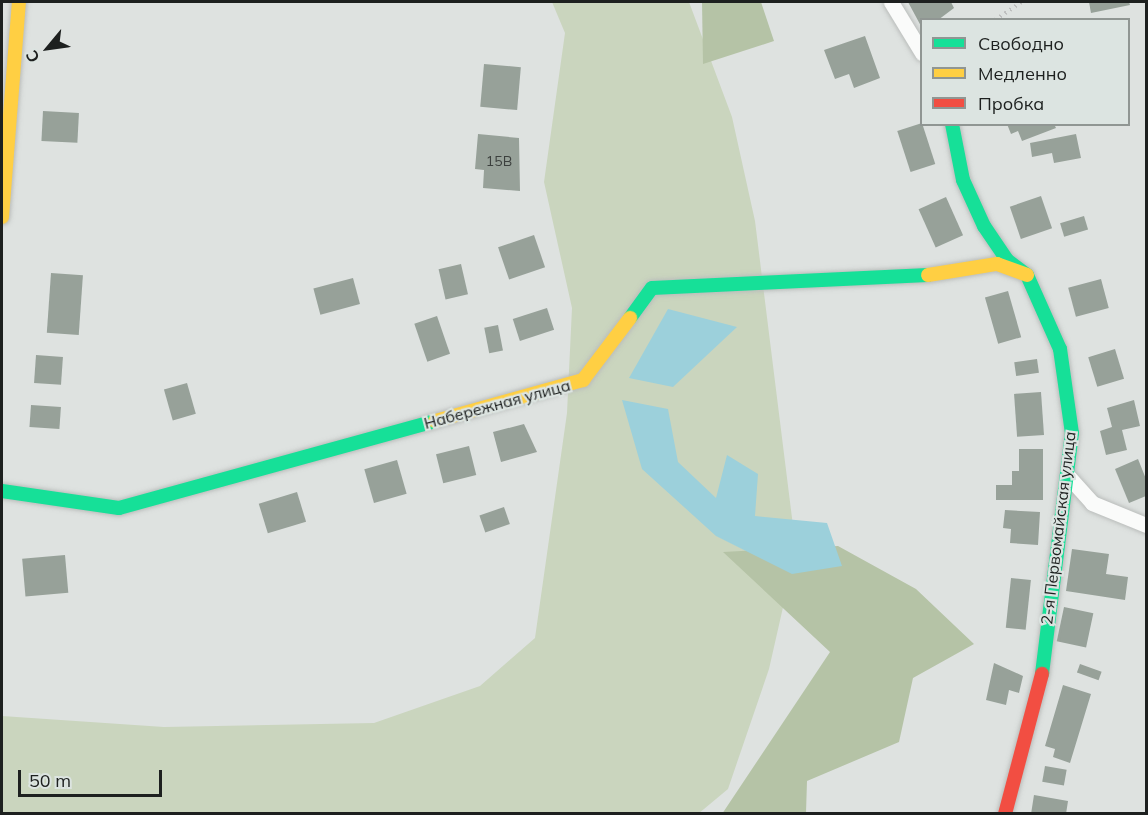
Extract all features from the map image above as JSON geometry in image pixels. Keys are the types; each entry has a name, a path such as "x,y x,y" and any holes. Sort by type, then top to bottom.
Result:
{"street":[{"path":"2,217 19,2"},
{"path":"891,2 920,51"},
{"name":"2-я Первомайская улица","path":"952,126 963,180 984,226 1007,260 1027,275 1060,350 1072,433 1039,696 1005,813"},
{"name":"Набережная улица","path":"2,491 119,508 583,381 652,288 903,279 997,264 1027,275"},
{"path":"1068,476 1092,503 1146,525"}],"path":[{"path":"998,18 1022,2"}],"green space":[{"path":"552,2 689,2 732,117 755,221 796,550 769,669 728,789 698,814 2,813 2,716 164,727 374,723 480,686 535,638 567,413 572,308 544,182 565,33"},
{"path":"702,2 761,2 774,41 703,64"},
{"path":"838,546 916,589 974,644 913,678 899,742 807,781 806,813 722,814 830,652 723,552"}],"water":[{"path":"668,309 737,327 673,387 629,378"},
{"path":"622,400 668,409 678,462 716,498 727,455 758,474 755,516 827,523 842,566 792,574 716,536 642,469"}],"building":[{"path":"908,2 951,2 954,8 941,18 920,18 920,24"},
{"path":"1089,2 1129,2 1130,5 1091,13"},
{"path":"865,36 880,78 854,88 849,74 835,79 824,50"},
{"path":"484,64 521,67 517,110 480,107"},
{"path":"43,111 79,113 77,143 41,141"},
{"path":"920,124 920,126 923,126 935,164 911,172 897,131"},
{"path":"1008,126 1055,126 1056,128 1022,141 1018,131 1011,134"},
{"path":"478,134 519,138 520,191 483,188 484,170 475,169"},
{"path":"1076,134 1081,158 1054,163 1052,153 1032,157 1030,143"},
{"path":"1041,196 1052,228 1021,239 1010,207"},
{"path":"946,197 963,235 936,248 919,209"},
{"path":"1084,216 1088,229 1064,237 1060,223"},
{"path":"534,235 545,267 509,280 498,247"},
{"path":"461,264 468,294 446,299 439,269"},
{"path":"51,273 83,275 79,335 47,333"},
{"path":"353,278 360,304 320,315 313,289"},
{"path":"1101,279 1109,308 1076,317 1068,288"},
{"path":"1008,291 1021,337 998,344 985,298"},
{"path":"547,308 554,330 520,341 513,319"},
{"path":"437,316 450,354 427,362 414,324"},
{"path":"498,325 503,351 489,353 484,328"},
{"path":"1115,349 1124,379 1097,387 1088,357"},
{"path":"36,355 63,357 61,385 34,383"},
{"path":"1037,359 1039,373 1016,376 1014,362"},
{"path":"187,383 196,414 173,420 164,390"},
{"path":"1041,392 1044,435 1017,437 1014,394"},
{"path":"1134,400 1140,426 1122,430 1127,450 1106,455 1100,431 1112,427 1107,408"},
{"path":"31,405 61,407 59,429 29,427"},
{"path":"524,424 537,452 501,462 493,432"},
{"path":"469,446 476,475 443,483 436,454"},
{"path":"1019,449 1043,449 1043,500 996,500 996,485 1012,485 1012,471 1019,471"},
{"path":"1138,459 1146,479 1146,496 1129,503 1115,469"},
{"path":"397,460 407,494 374,503 364,469"},
{"path":"297,492 306,522 268,533 259,504"},
{"path":"504,507 510,524 485,532 479,515"},
{"path":"1005,510 1040,512 1038,545 1010,543 1011,529 1003,528"},
{"path":"1072,549 1109,554 1106,574 1128,577 1125,600 1066,591"},
{"path":"65,555 68,593 25,597 22,559"},
{"path":"1011,578 1031,580 1026,630 1006,628"},
{"path":"1064,607 1093,613 1086,647 1057,641"},
{"path":"994,663 1023,676 1019,693 1009,690 1006,705 986,700"},
{"path":"1080,664 1102,672 1099,680 1077,672"},
{"path":"1063,685 1091,694 1070,763 1053,757 1055,749 1045,746"},
{"path":"1045,766 1067,770 1064,786 1042,782"},
{"path":"1034,795 1068,801 1066,814 1031,814"}],"traffic: fast":[{"path":"952,126 963,180 984,226 1007,260 1027,275 1060,349 1072,433 1042,674"},
{"path":"630,318 652,288 928,275"},
{"path":"2,491 119,508 435,421"}],"traffic: slow":[{"path":"2,217 19,2"},
{"path":"928,275 997,264 1027,275"},
{"path":"435,421 583,380 630,318"}],"traffic: jam":[{"path":"1005,814 1042,674"}]}
